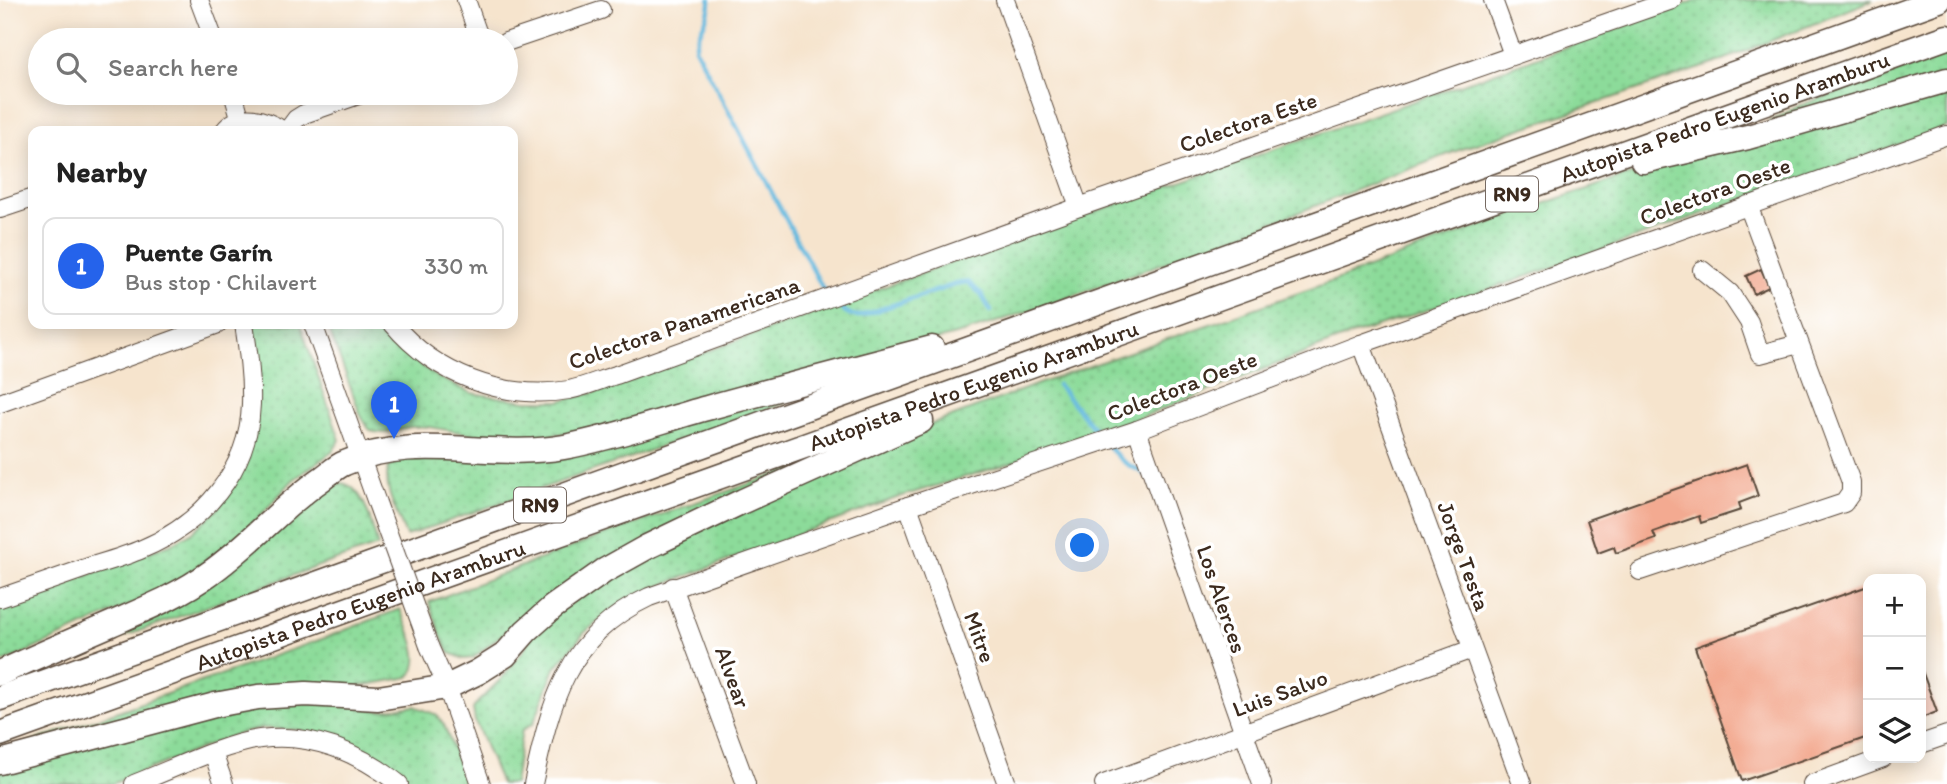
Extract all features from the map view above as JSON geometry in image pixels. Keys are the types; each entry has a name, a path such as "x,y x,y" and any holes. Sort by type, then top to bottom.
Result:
{"highway":[{"path":"1553,138 1890,0"},
{"name":"Autopista Pedro Eugenio Aramburu","path":"0,698 1939,0"},
{"name":"Autopista Pedro Eugenio Aramburu","path":"0,734 1947,37"},
{"path":"1388,239 1643,161 1748,137 1947,80"},
{"path":"0,673 167,600 208,575 243,548 308,488 342,464 362,457 385,450 434,447 497,452 562,447 1079,311"},
{"path":"0,762 215,705 258,697 306,695 378,698 447,687 505,655 526,631 563,599 604,571 647,547 743,500 1077,350"}],"street":[{"path":"200,0 210,28"},
{"path":"466,0 476,28"},
{"path":"1005,0 1079,207"},
{"path":"1493,0 1513,55"},
{"name":"Colectora Este","path":"842,293 1079,207 1672,0"},
{"path":"518,38 601,10"},
{"path":"236,105 242,125 254,118 277,126"},
{"path":"290,126 304,114 330,105"},
{"name":"Colectora Oeste","path":"533,784 545,727 559,691 577,657 594,634 632,605 673,587 1118,437 1361,344 1947,135"},
{"path":"0,209 28,200"},
{"path":"1640,571 1844,503 1851,493 1851,482 1748,205"},
{"path":"1702,270 1730,293 1749,322 1760,354 1799,344"},
{"name":"Colectora Panamericana","path":"398,329 431,359 475,382 532,392 557,391 569,390 616,375 842,293"},
{"path":"0,402 204,329"},
{"path":"0,598 144,548 184,526 223,488 239,460 251,405 251,371 245,329"},
{"path":"315,329 481,784"},
{"name":"Jorge Testa","path":"1361,344 1522,784"},
{"name":"Los Alerces","path":"1137,430 1262,784"},
{"name":"Mitre","path":"908,506 1007,784"},
{"name":"Alvear","path":"673,587 746,784"},
{"name":"Luis Salvo","path":"1104,784 1472,649"},
{"path":"1926,742 1947,734"},
{"path":"134,784 213,753 261,739 305,740 330,745 357,755 399,784"},
{"path":"213,753 224,784"},
{"path":"1812,784 1870,763"}],"green space":[{"path":"1697,0 1873,0 1713,64 1464,148 1222,242 1053,303 963,333 607,426 540,437 476,435 430,427 374,432 361,416 329,329 384,329 408,356 437,377 471,393 526,401 560,401 596,392 996,246"},
{"path":"1947,54 1947,77 1767,123 1801,105"},
{"path":"1947,88 1947,127 1517,280 1343,338 1087,440 899,497 638,594 584,633 555,668 533,724 522,730 514,784 501,784 475,721 473,709 524,650 536,628 620,566 922,428 1041,383 1623,177"},
{"path":"250,329 302,329 340,440 332,452 293,480 247,530 166,589 0,664 0,608 173,543 194,531 218,509 234,484"},
{"path":"808,387 785,403 406,536 392,503 388,468 400,459 515,456"},
{"path":"822,458 528,613 473,658 464,659 450,653 443,641 429,602 603,535"},
{"path":"342,483 350,486 362,500 378,546 29,671 331,485"},
{"path":"400,609 416,653 414,670 409,677 0,753 322,639"},
{"path":"336,703 381,711 415,706 437,715 444,725 466,784 415,784 367,753 300,730 262,728 234,735 112,784 0,784 0,771 242,704"}],"building":[{"path":"1761,269 1769,287 1754,294 1746,276"},
{"path":"1747,464 1758,496 1739,503 1741,510 1701,523 1699,516 1653,532 1656,539 1616,553 1614,547 1598,553 1587,520"},
{"path":"1863,588 1863,739 1742,781 1695,647"},
{"path":"1926,682 1937,712 1926,716"}],"waterway":[{"path":"710,0 695,48 822,287 828,293"},
{"path":"833,300 848,313 860,316 968,282 981,294 991,311"},
{"path":"1058,385 1101,437"},
{"path":"1107,444 1121,460 1145,475"}],"place":[{"name":"Puente Garín","path":"394,439"}]}
